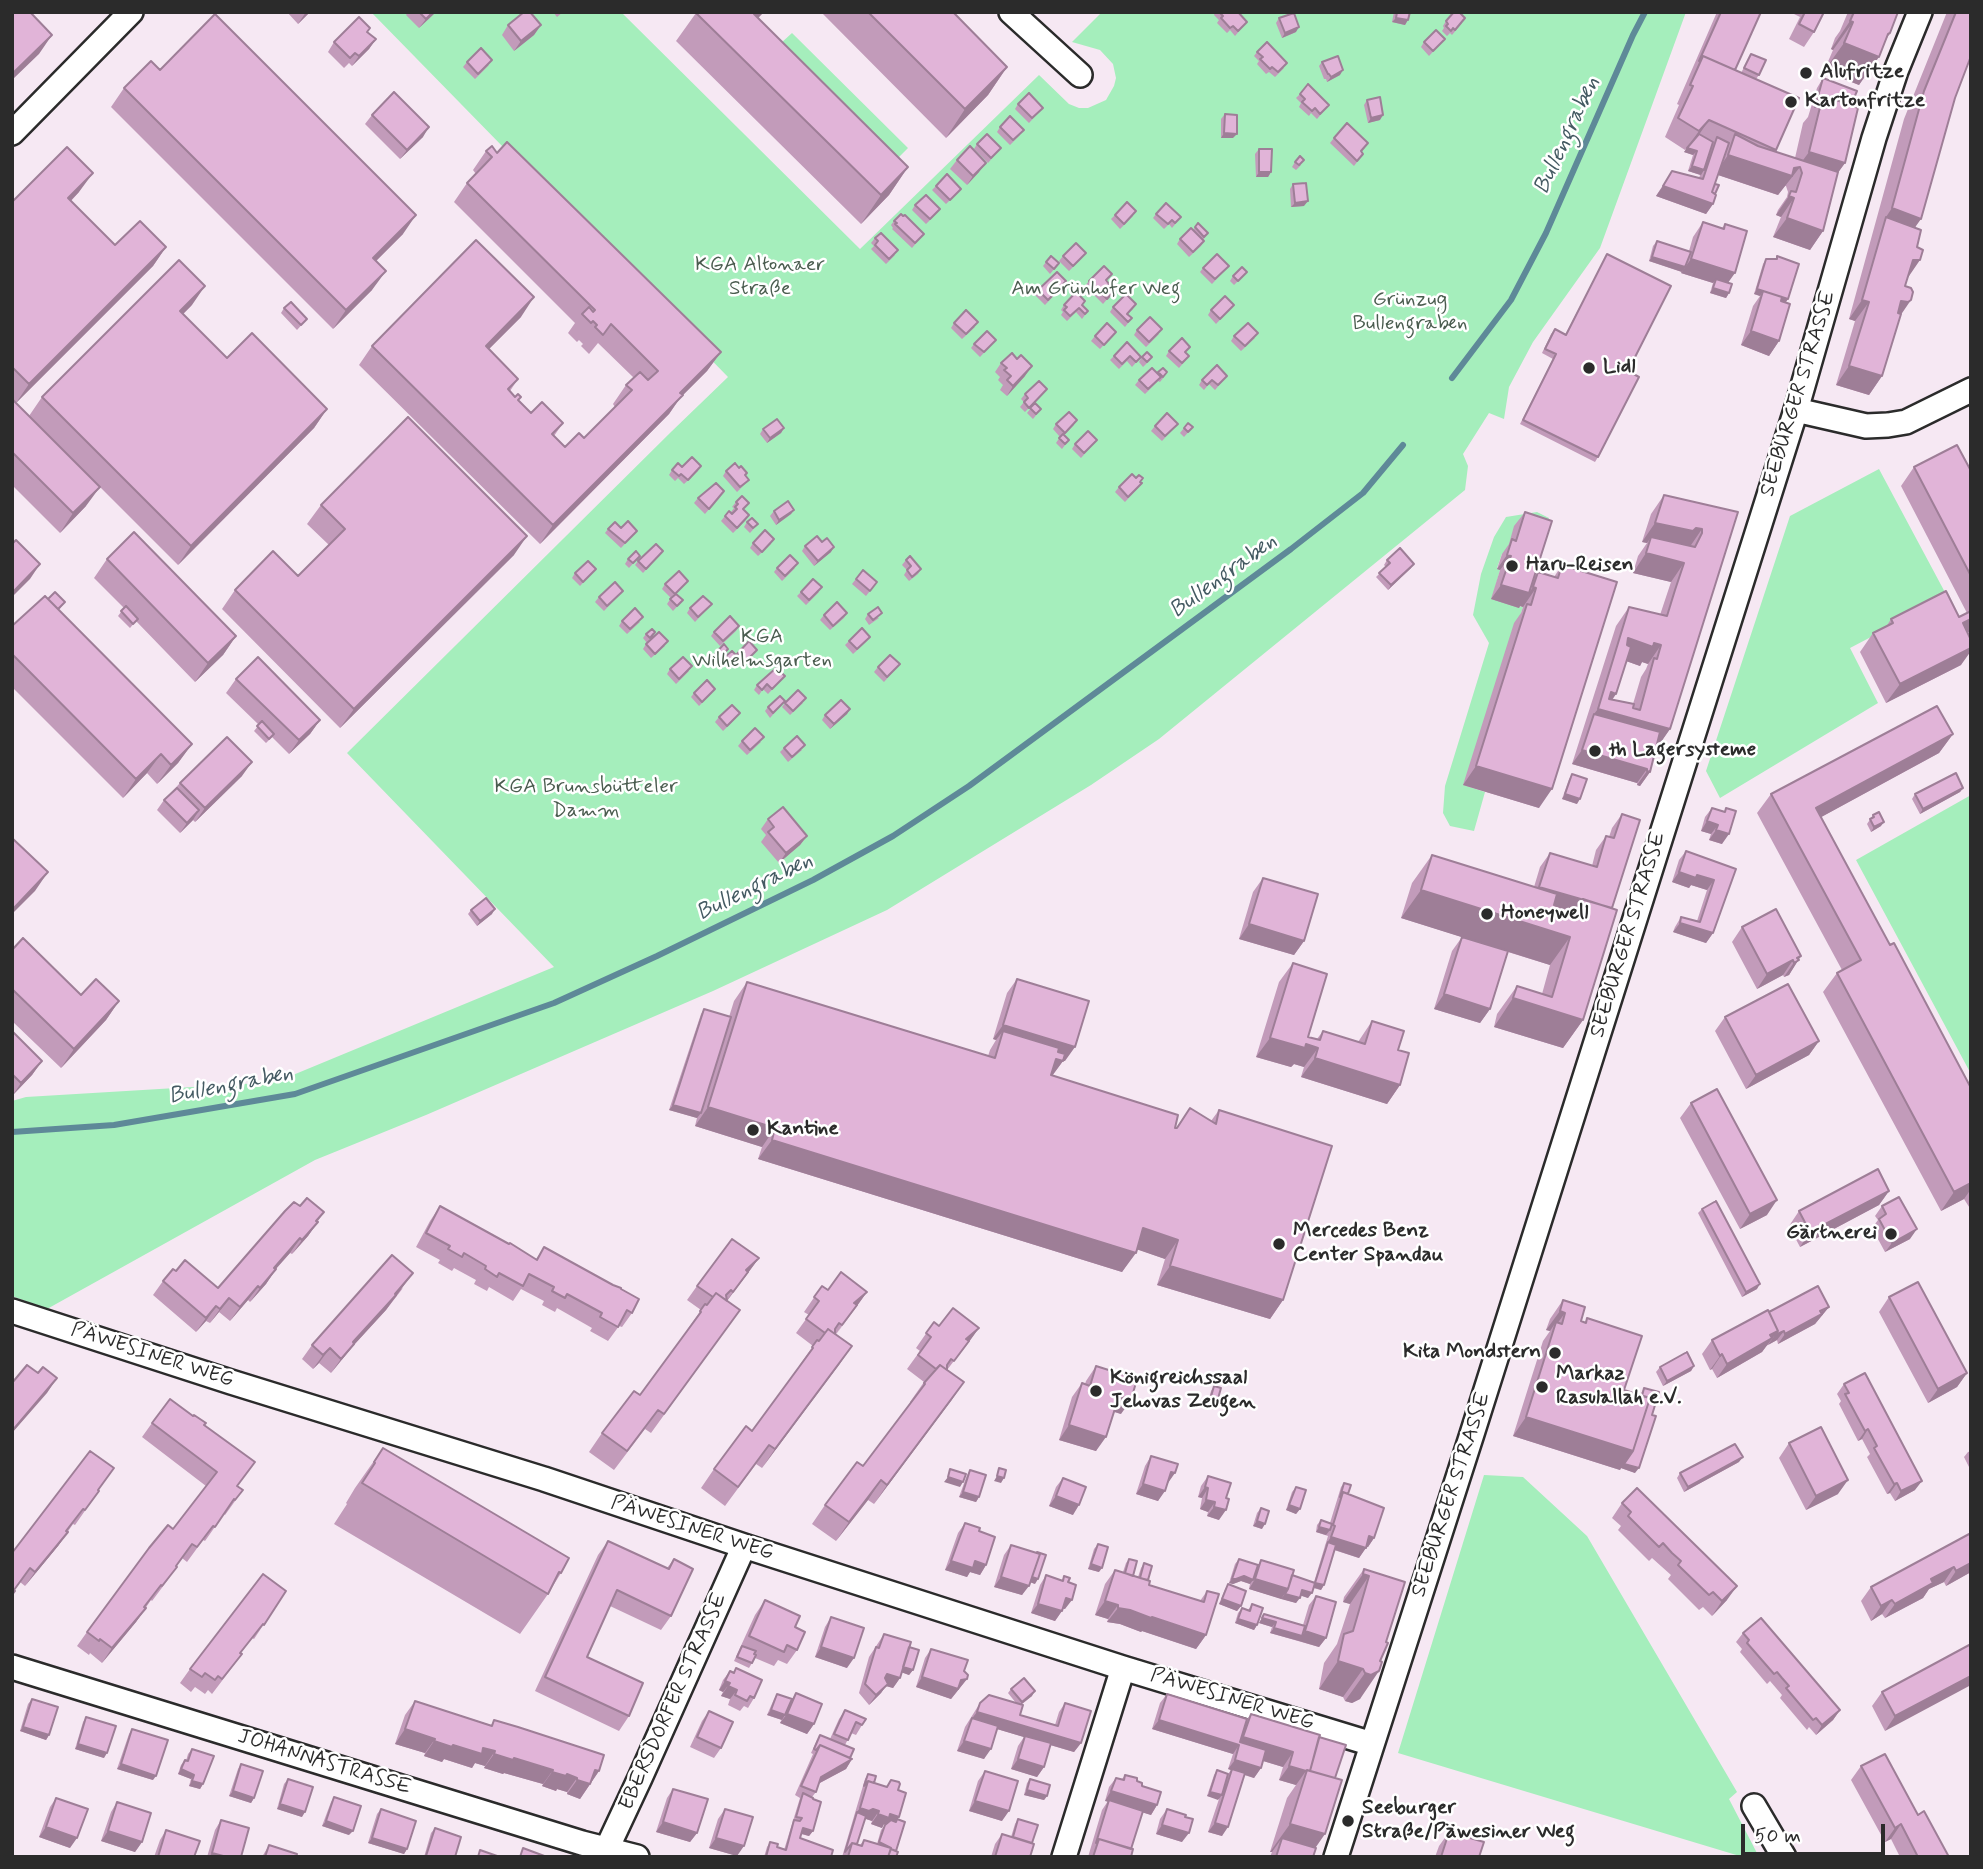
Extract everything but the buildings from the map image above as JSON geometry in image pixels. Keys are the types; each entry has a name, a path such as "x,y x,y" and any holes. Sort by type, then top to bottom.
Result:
{"street":[{"path":"12,133 131,12"},
{"path":"1011,12 1080,75"},
{"name":"SEEBURGER STRASSE","path":"1336,1857 1796,410 1874,138 1896,71 1920,12"},
{"path":"1796,410 1866,426 1888,425 1906,422 1971,390"},
{"name":"PÄWESINER WEG","path":"12,1311 544,1479 1123,1668 1372,1744"},
{"name":"EBERSDORFER STRASSE","path":"605,1853 744,1546"},
{"name":"JOHANNASTRASSE","path":"12,1667 582,1843 605,1853 636,1857"},
{"path":"1064,1857 1123,1668"},
{"path":"1754,1806 1784,1857"}],"green space":[{"path":"371,12 621,12 860,249 1039,75 1069,104 1079,108 1088,108 1106,100 1116,78 1113,64 1100,50 1072,42 1102,12 1686,12 1600,248 1533,342 1509,387 1504,419 1489,413 1463,454 1468,466 1465,490 1159,739 1091,785 887,910 713,991 315,1160 47,1309 12,1296 12,1101 26,1097 276,1082 554,967 347,753 728,377"},
{"path":"792,33 908,148 898,158 781,43"},
{"path":"1879,469 1963,626 1932,605 1850,648 1878,703 1720,798 1706,771 1790,516"},
{"path":"1537,512 1549,518 1542,535 1505,555 1502,554 1497,568 1500,570 1492,599 1523,607 1464,785 1485,792 1474,831 1450,826 1443,813 1445,786 1489,643 1473,615 1481,574 1494,537 1506,517"},
{"path":"1971,795 1971,1074 1856,860"},
{"path":"1484,1475 1523,1477 1587,1536 1737,1792 1729,1799 1759,1857 1743,1857 1398,1753"}],"waterway":[{"name":"Bullengraben","path":"1452,378 1511,300 1546,233 1645,12"},
{"name":"Bullengraben","path":"12,1132 114,1125 295,1094 554,1003 813,880 893,836 969,786 1291,549 1363,493 1403,445"}],"place":[{"name":"Alufritze","path":"1806,73"},
{"name":"Kartonfritze","path":"1791,102"},
{"name":"Lidl","path":"1589,368"},
{"name":"Haru-Reisen","path":"1512,566"},
{"name":"th Lagersysteme","path":"1595,751"},
{"name":"Honeywell","path":"1487,914"},
{"name":"Kantine","path":"753,1130"},
{"name":"Gärtnerei","path":"1891,1234"},
{"name":"Mercedes Benz Center Spandau","path":"1279,1244"},
{"name":"Kita Mondstern","path":"1555,1353"},
{"name":"Markaz Rasulallah e.V.","path":"1542,1387"},
{"name":"Königreichssaal Jehovas Zeugen","path":"1096,1391"},
{"name":"Seeburger Straße/Päwesiner Weg","path":"1348,1821"}],"park label":[{"name":"KGA Altonaer Straße","path":"760,278"},
{"name":"Am Grünhofer Weg","path":"1096,290"},
{"name":"Grünzug Bullengraben","path":"1410,313"},
{"name":"KGA Wilhelmsgarten","path":"762,650"},
{"name":"KGA Brunsbütteler Damm","path":"586,800"}]}
